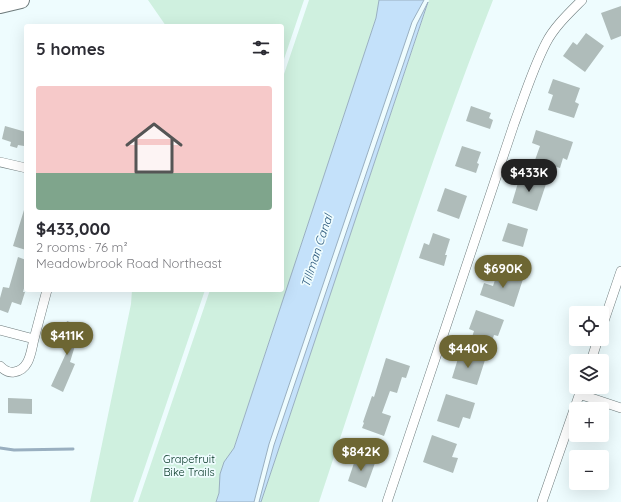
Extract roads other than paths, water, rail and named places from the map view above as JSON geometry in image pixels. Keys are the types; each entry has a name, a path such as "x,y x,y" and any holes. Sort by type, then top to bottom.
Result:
{"highway":[{"path":"0,5 21,0"}],"street":[{"path":"387,502 534,68 547,41 565,16 582,0"},
{"path":"0,162 24,168"},
{"path":"609,306 621,271"},
{"path":"0,366 4,370 12,373 22,369 28,361 46,292"},
{"path":"1,334 34,339"},
{"path":"542,502 580,394"},
{"path":"590,394 621,408"}],"water":[{"name":"Tillman Canal","path":"379,0 424,0 412,22 269,444 254,502 216,502 219,493 220,474 224,462 234,448 376,18"},
{"path":"428,2 261,502 259,502 274,445 417,24"}],"waterway":[{"path":"0,448 14,450 73,449"}],"park label":[{"name":"Grapefruit Bike Trails","path":"189,465"}]}
